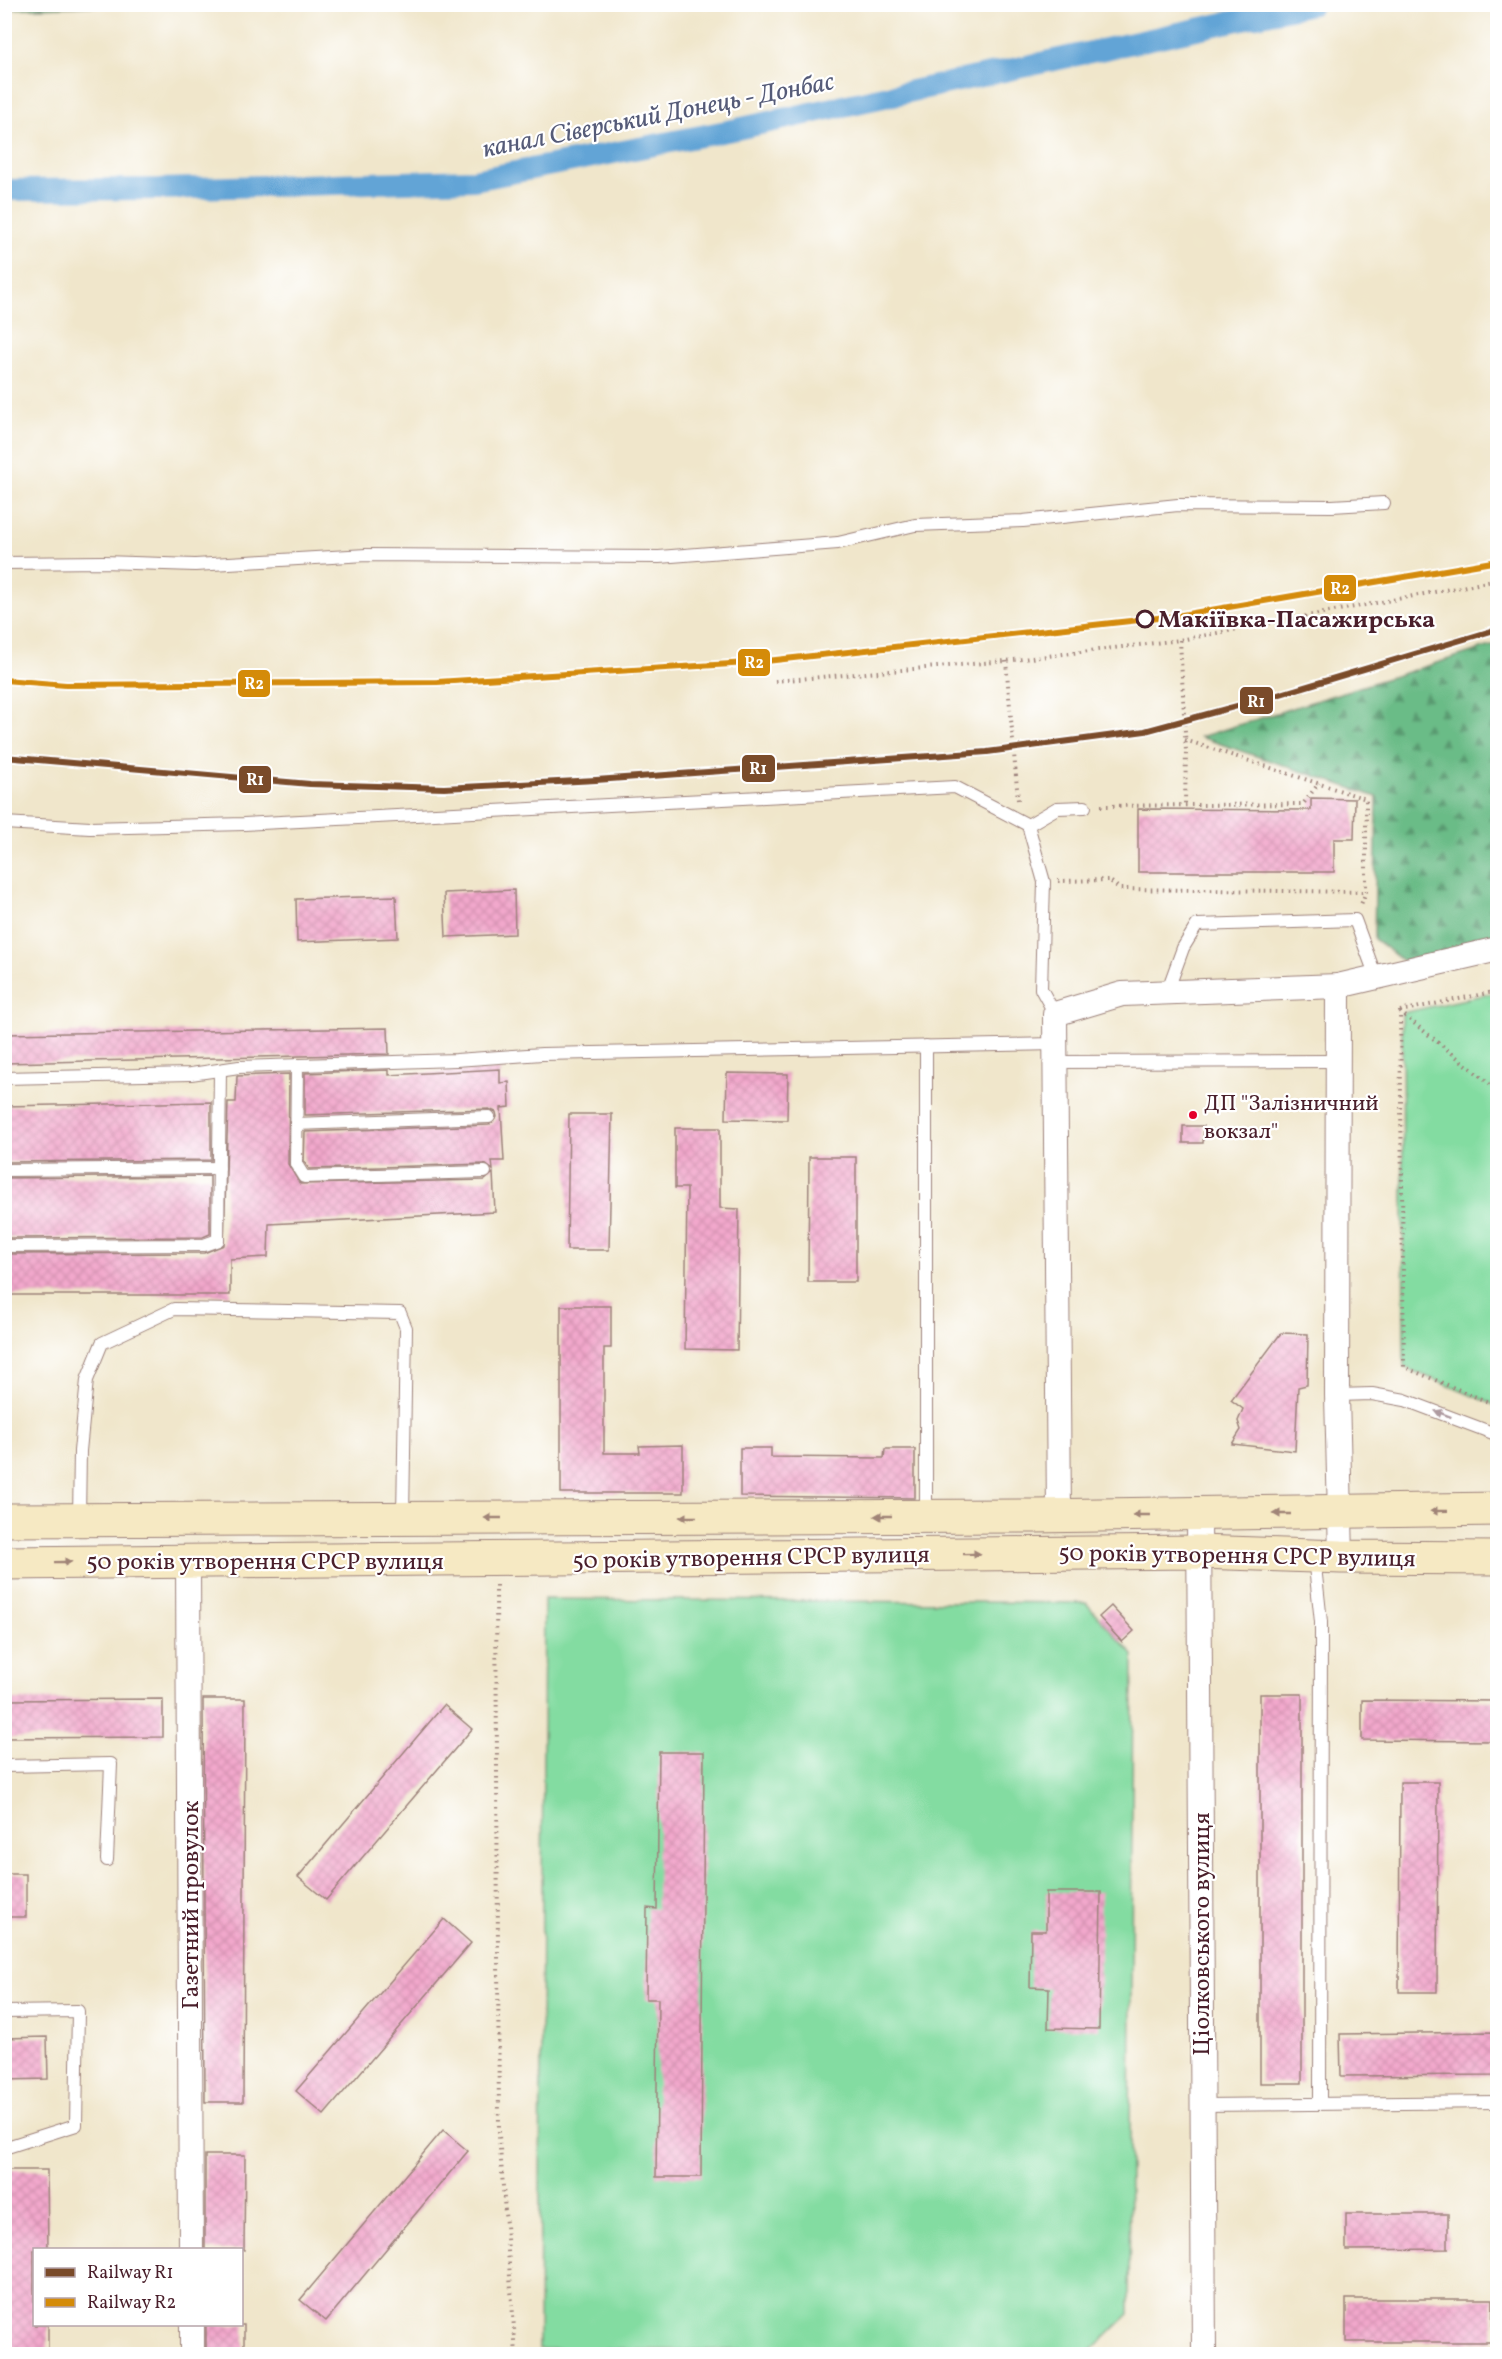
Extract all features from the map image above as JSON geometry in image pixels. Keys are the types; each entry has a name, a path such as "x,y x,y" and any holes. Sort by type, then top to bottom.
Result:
{"main road":[{"name":"50 років утворення СРСР вулиця","path":"4,1521 1059,1516 1497,1509"},
{"name":"50 років утворення СРСР вулиця","path":"4,1563 1199,1552 1327,1557 1497,1558"}],"street":[{"path":"1059,1516 1055,1014 1122,994 1338,986 1497,949"},
{"path":"1327,1557 1340,1513 1337,1395 1338,986"},
{"name":"Ціолковського вулиця","path":"1199,1514 1204,2355"},
{"name":"Газетний провулок","path":"188,1560 191,2248"},
{"path":"192,2326 192,2355"}],"lane":[{"path":"4,563 103,562 195,565 366,555 659,557 838,543 915,525 1023,520 1178,505 1332,506 1384,503"},
{"path":"4,823 90,828 244,825 955,787 1028,825 1044,882 1041,989 1055,1014"},
{"path":"1028,825 1057,808 1085,807"},
{"path":"1167,992 1183,948 1197,926 1355,920 1376,977"},
{"path":"4,1078 191,1074 297,1065 542,1054 926,1047 1338,1061"},
{"path":"926,1047 926,1516"},
{"path":"297,1065 296,1164 304,1177 485,1172"},
{"path":"4,1246 204,1245 218,1240 220,1070"},
{"path":"296,1124 489,1117"},
{"path":"4,1170 219,1168"},
{"path":"80,1520 80,1451 87,1380 95,1354 102,1343 174,1310 400,1313 406,1328 404,1518"},
{"path":"1337,1395 1372,1394 1405,1400 1497,1435"},
{"path":"1320,2102 1321,1622 1327,1557"},
{"path":"4,1766 111,1764 107,1860"},
{"path":"4,2012 78,2011 76,2125 4,2148"},
{"path":"1202,2105 1497,2102"}],"path":[{"path":"775,681 1006,661 1180,640 1497,580"},
{"path":"1180,640 1185,740 1185,804"},
{"path":"1006,661 1018,802"},
{"path":"1185,740 1366,799 1366,892 1355,920"},
{"path":"1085,807 1303,804 1319,783"},
{"path":"1044,882 1109,880 1119,889 1366,892"},
{"path":"1400,1011 1497,991"},
{"path":"1400,1011 1497,1090"},
{"path":"1400,1011 1404,1367 1497,1406"},
{"path":"496,1559 499,2135 516,2355"}],"green space":[{"path":"5,4 124,4 124,5 5,9"},
{"path":"1497,644 1497,940 1403,961 1374,939 1377,797 1200,737"},
{"path":"1498,992 1497,1406 1404,1367 1402,1013"},
{"path":"544,1599 1086,1603 1133,1655 1129,2314 1089,2353 539,2349"}],"building":[{"path":"1311,798 1355,799 1354,839 1334,839 1334,872 1138,872 1138,809 1311,810"},
{"path":"514,890 515,934 446,937 444,893"},
{"path":"396,896 398,938 297,942 296,899"},
{"path":"388,1028 389,1054 4,1063 4,1034"},
{"path":"500,1069 500,1083 509,1082 510,1107 501,1108 504,1161 492,1161 493,1170 485,1164 309,1169 304,1162 305,1132 489,1125 497,1117 496,1112 489,1109 305,1115 305,1073 389,1070 389,1075"},
{"path":"727,1073 788,1074 787,1120 726,1119"},
{"path":"289,1074 288,1164 300,1184 485,1180 493,1173 495,1212 269,1224 268,1257 230,1259 230,1295 4,1295 4,1254 204,1253 224,1245 228,1102 236,1102 237,1076"},
{"path":"211,1102 211,1160 4,1162 4,1106"},
{"path":"569,1114 612,1114 609,1250 567,1250"},
{"name":"ДП \"Залізничний вокзал\"","path":"1183,1126 1204,1126 1203,1143 1183,1143"},
{"path":"675,1128 720,1128 720,1208 739,1209 737,1350 685,1349 687,1188 675,1188"},
{"path":"809,1157 856,1157 856,1282 808,1282"},
{"path":"210,1176 210,1234 203,1237 4,1238 4,1178"},
{"path":"561,1306 611,1306 611,1348 604,1348 604,1453 640,1453 639,1446 683,1445 683,1493 561,1493"},
{"path":"1281,1333 1308,1334 1307,1385 1298,1387 1295,1451 1232,1444 1241,1430 1238,1421 1243,1409 1231,1400"},
{"path":"740,1448 771,1448 771,1457 884,1458 885,1449 915,1449 915,1498 740,1496"},
{"path":"1111,1606 1134,1631 1122,1642 1099,1617"},
{"path":"1260,1694 1302,1694 1302,2083 1260,2083"},
{"path":"163,1699 163,1737 4,1738 4,1700"},
{"path":"203,1699 245,1699 243,2102 205,2102"},
{"path":"1362,1700 1497,1701 1497,1741 1362,1740"},
{"path":"444,1705 472,1729 326,1900 298,1877"},
{"path":"659,1752 704,1752 701,2177 656,2177 658,1999 646,1999 647,1908 657,1909"},
{"path":"1400,1782 1438,1782 1437,1992 1399,1992"},
{"path":"4,1874 26,1874 26,1917 4,1917"},
{"path":"1046,1892 1101,1892 1099,2029 1048,2028 1049,1988 1030,1987 1031,1931 1046,1931"},
{"path":"444,1919 471,1943 324,2115 296,2091"},
{"path":"1497,2032 1497,2075 1341,2076 1340,2034"},
{"path":"47,2037 48,2079 4,2080 4,2038"},
{"path":"443,2130 468,2151 326,2321 300,2300"},
{"path":"205,2155 245,2155 244,2250 243,2248 205,2248"},
{"path":"5,2170 47,2170 48,2248 33,2248 33,2326 48,2326 48,2355 5,2355"},
{"path":"1346,2214 1448,2214 1448,2249 1346,2250"},
{"path":"1346,2299 1493,2299 1492,2342 1346,2342"},
{"path":"244,2325 244,2355 206,2355 206,2326"}],"waterway":[{"name":"канал Сіверський Донець - Донбас","path":"4,190 159,189 474,180 737,129 1312,4"}],"rail line":[{"name":"R2","path":"4,680 66,685 437,682 748,663 1176,616 1498,561"},
{"name":"R1","path":"4,757 310,784 444,788 596,780 987,752 1145,731 1274,696 1498,629"}],"place":[{"name":"Макіївка-Пасажирська","path":"1145,619"},
{"name":"ДП \"Залізничний вокзал\"","path":"1193,1115"}]}
